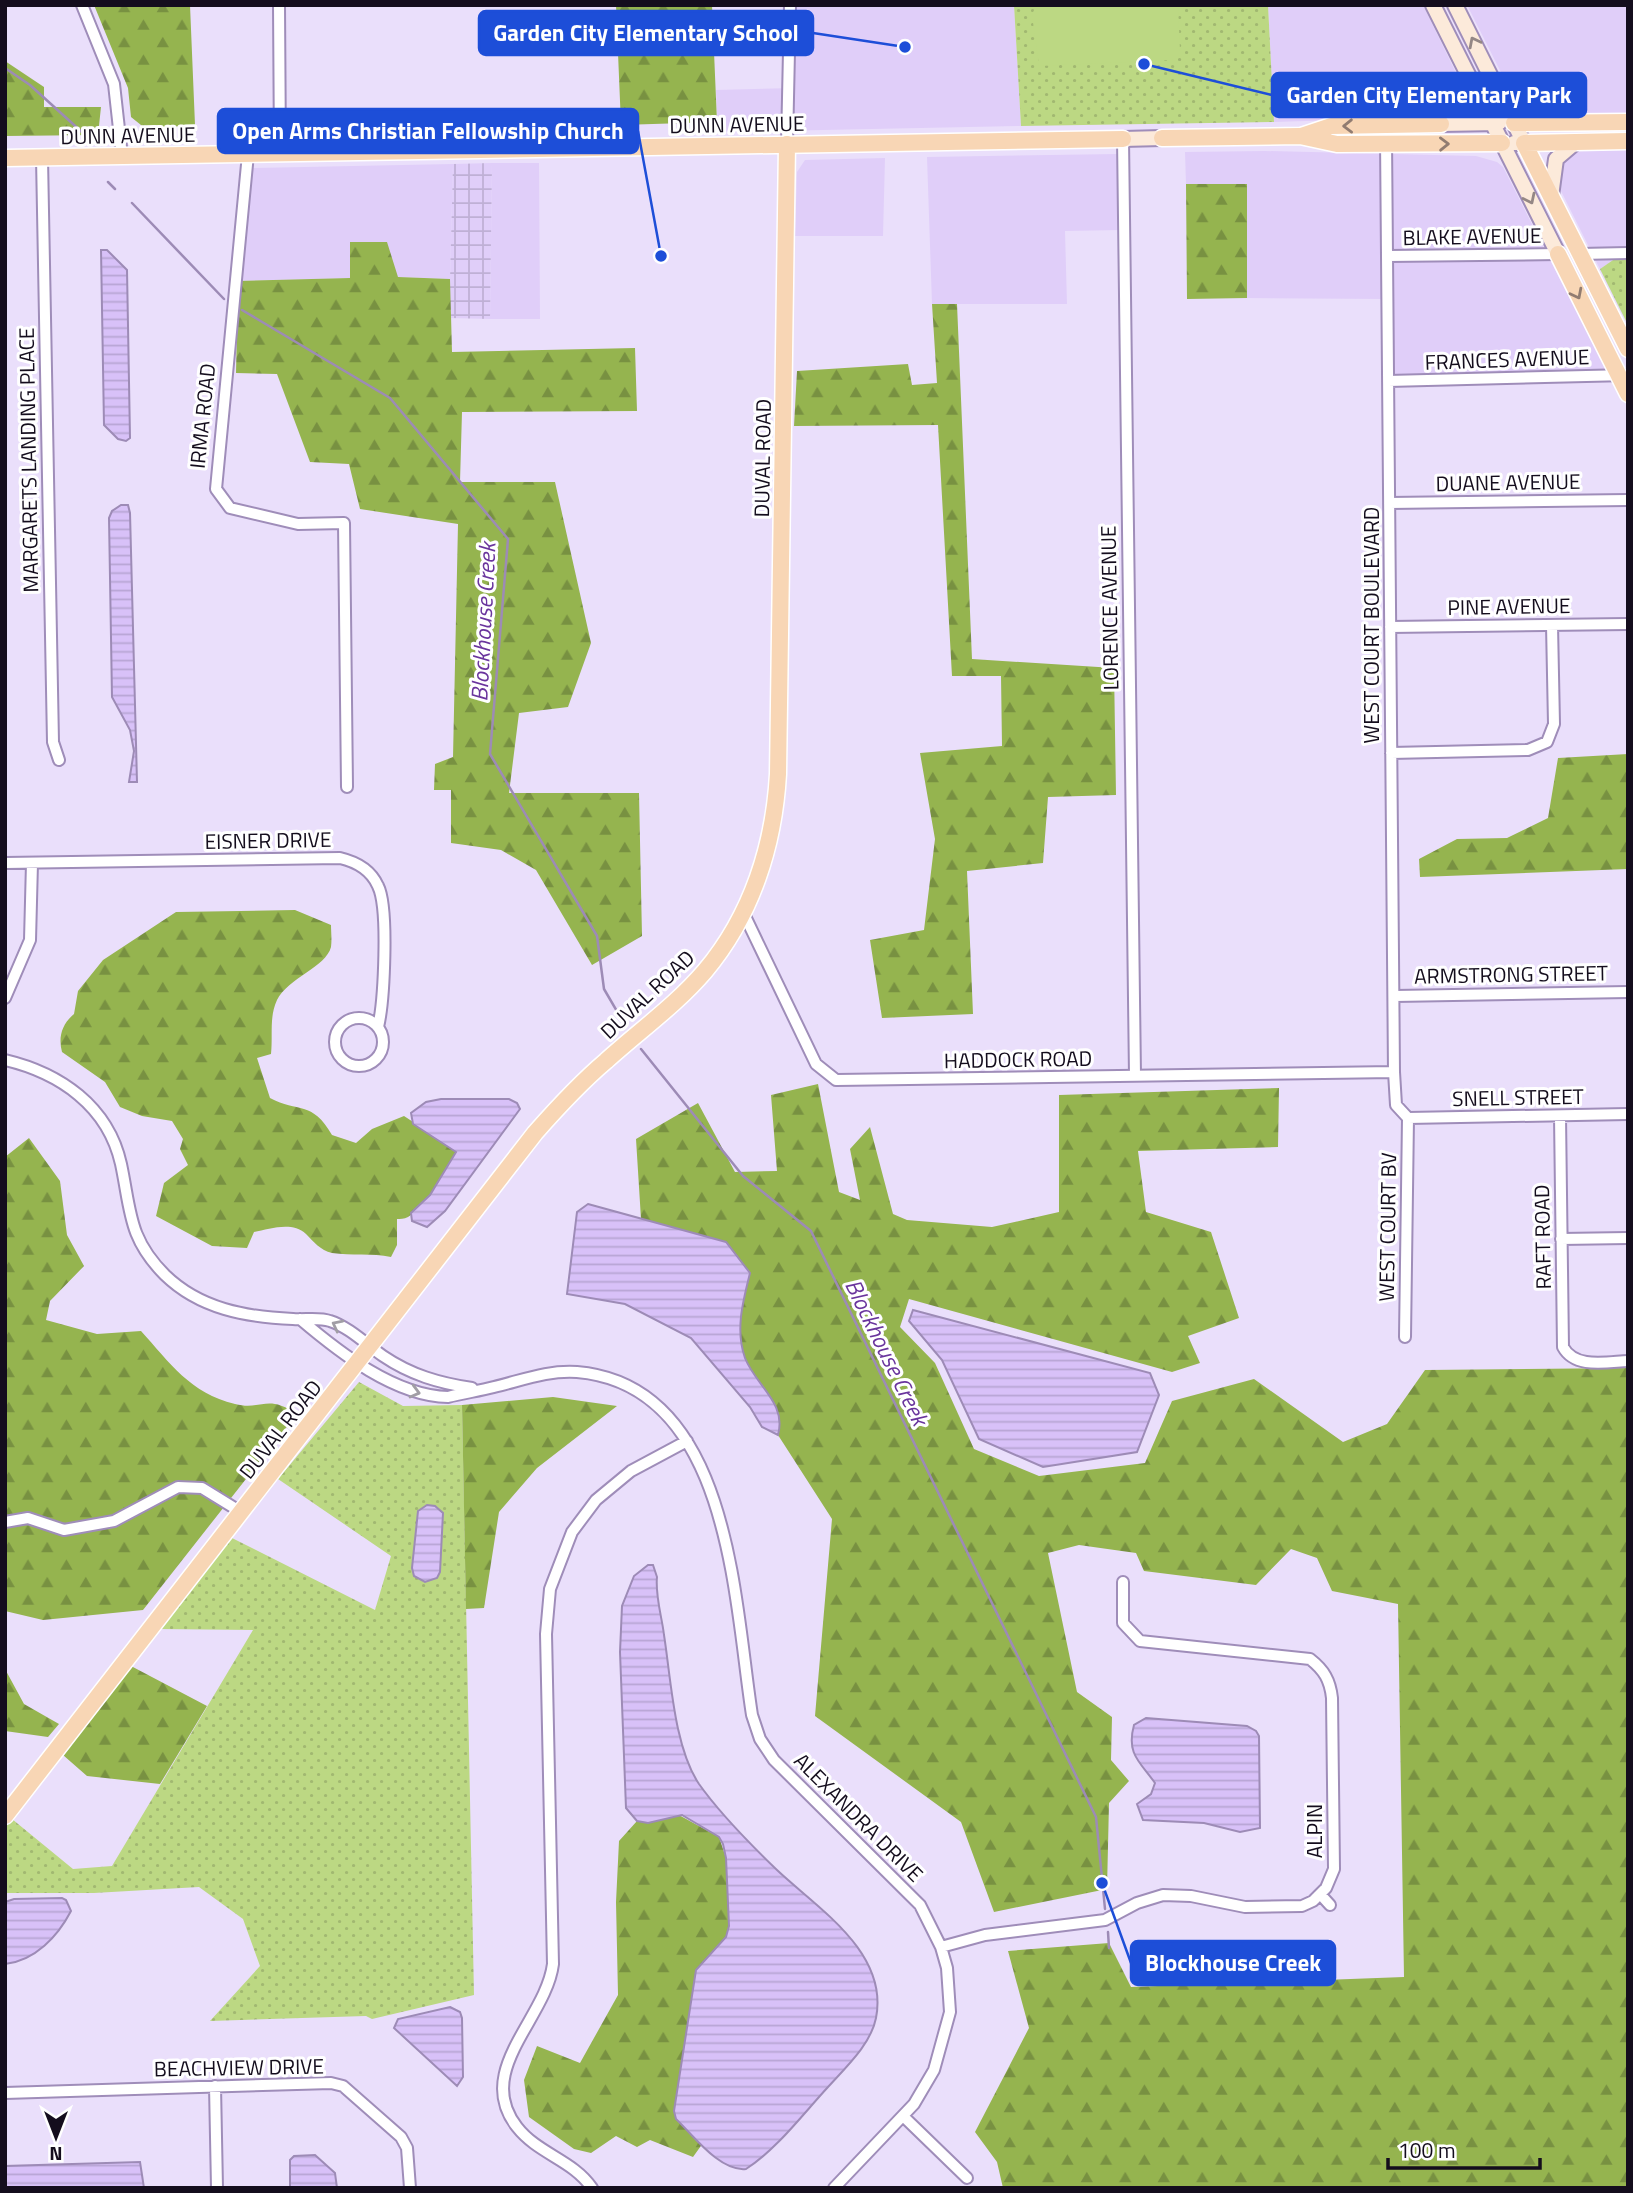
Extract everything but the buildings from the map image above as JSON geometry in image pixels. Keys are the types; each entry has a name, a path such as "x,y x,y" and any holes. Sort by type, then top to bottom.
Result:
{"main road":[{"path":"1433,5 1558,254 1623,375 1628,394"},
{"path":"1455,5 1628,349"},
{"path":"1440,124 1454,115 1463,104 1467,73"},
{"name":"DUNN AVENUE","path":"1300,136 1331,126 1628,122"},
{"name":"DUNN AVENUE","path":"5,158 1300,136 1337,144 1387,145 1628,141"},
{"path":"1551,196 1556,159 1576,142"},
{"name":"DUVAL ROAD","path":"5,1816 534,1133 570,1093 692,986 723,946 743,912 764,864 776,795 787,144"}],"street":[{"path":"82,5 114,84 121,156"},
{"path":"279,5 280,153"},
{"name":"DUVAL ROAD","path":"787,144 790,5"},
{"name":"WEST COURT BOULEVARD","path":"1386,126 1394,1072 1396,1105 1408,1118"},
{"name":"LORENCE AVENUE","path":"1123,139 1135,1076"},
{"name":"IRMA ROAD","path":"248,154 216,489 230,508 298,524 344,523 347,787"},
{"name":"MARGARETS LANDING PLACE","path":"43,158 53,741 59,760"},
{"path":"1580,254 1628,253"},
{"name":"BLAKE AVENUE","path":"1388,256 1558,254"},
{"name":"FRANCES AVENUE","path":"1388,381 1623,375"},
{"name":"DUANE AVENUE","path":"1389,503 1628,500"},
{"name":"PINE AVENUE","path":"1390,626 1628,624"},
{"path":"1391,753 1528,750 1548,741 1554,724 1552,625"},
{"name":"EISNER DRIVE","path":"5,863 340,858 352,861 370,874 382,899 382,1008 378,1027 383,1041 374,1060 359,1065 343,1059 338,1053 336,1037 344,1023 358,1018 378,1027"},
{"path":"5,998 30,940 32,863"},
{"name":"HADDOCK ROAD","path":"743,912 816,1064 836,1080 1394,1072"},
{"name":"ARMSTRONG STREET","path":"1395,996 1628,992"},
{"name":"ALEXANDRA DRIVE","path":"5,1060 44,1071 60,1080 98,1115 120,1163 127,1209 137,1236 153,1261 173,1283 200,1300 239,1314 328,1320 423,1377 479,1389"},
{"name":"SNELL STREET","path":"1408,1118 1628,1114"},
{"name":"RAFT ROAD","path":"1560,1116 1563,1347 1568,1357 1581,1362 1628,1361"},
{"name":"WEST COURT BV","path":"1405,1337 1408,1118"},
{"path":"1560,1239 1628,1238"},
{"name":"ALEXANDRA DRIVE","path":"300,1320 388,1382 418,1394 448,1397 555,1372 598,1375 619,1381 655,1403 673,1420 687,1441 708,1482 721,1517 752,1715 760,1739 774,1760 920,1905 941,1947 949,1989 947,2032 934,2070 914,2104 834,2188"},
{"path":"592,2188 574,2167 526,2137 516,2125 504,2098 505,2069 548,1991 554,1964 547,1610 562,1550 583,1516 631,1471 687,1441"},
{"path":"5,1522 28,1518 64,1530 114,1521 178,1487 202,1488 241,1512"},
{"name":"ALPIN","path":"1124,1582 1123,1623 1140,1641 1310,1659 1325,1674 1331,1684 1332,1698 1334,1869 1320,1894"},
{"path":"941,1947 985,1934 1105,1920 1137,1903 1163,1895 1191,1896 1245,1907 1288,1908 1302,1906 1320,1894 1331,1905"},
{"name":"BEACHVIEW DRIVE","path":"5,2093 331,2083 343,2086 401,2137 407,2148 410,2188"},
{"path":"215,2086 217,2188"},
{"path":"903,2116 967,2178"}],"shaded area":[{"path":"795,5 1014,5 1021,126 718,132 716,90 794,88"},
{"path":"1268,5 1423,5 1459,79 1459,100 1449,113 1436,117 1274,122"},
{"path":"1467,5 1628,5 1628,114 1544,116 1525,110 1517,104"},
{"path":"1628,147 1628,257 1616,258 1600,269 1558,185 1563,158 1581,148"},
{"path":"1185,152 1476,156 1497,162 1503,167 1611,380 1385,385 1384,299 1247,298 1247,184 1186,184"},
{"path":"1118,154 1120,230 1065,231 1067,304 932,304 927,157"},
{"path":"885,158 883,236 795,236 797,172 805,160"},
{"path":"492,163 539,163 540,319 490,319"},
{"path":"492,163 490,319 449,318 453,164"},
{"path":"453,164 450,279 398,277 350,242 350,278 238,281 251,168"},
{"path":"101,250 107,250 127,270 130,438 126,441 118,439 104,425"},
{"path":"121,505 128,505 130,513 137,782 129,782 134,751 130,730 112,697 109,518 112,511"},
{"path":"441,1099 509,1099 517,1103 520,1109 445,1211 427,1227 412,1221 411,1213 430,1195 456,1152 413,1124 411,1113 426,1102"},
{"path":"588,1204 726,1242 750,1273 741,1316 742,1347 750,1368 778,1413 778,1435 762,1427 750,1407 691,1338 625,1304 567,1294 577,1212"},
{"path":"913,1310 1150,1373 1159,1395 1137,1452 1043,1467 979,1439 942,1360 909,1321"},
{"path":"427,1505 435,1506 443,1513 440,1572 437,1578 425,1582 414,1576 412,1568 418,1511"},
{"path":"648,1565 653,1565 657,1577 658,1599 679,1732 684,1751 699,1784 736,1829 846,1934 861,1952 872,1972 877,1994 873,2028 857,2055 779,2141 746,2169 726,2165 717,2159 676,2119 674,2111 696,1970 726,1937 729,1926 726,1858 719,1837 682,1815 648,1823 637,1821 626,1808 620,1652 622,1606 634,1576"},
{"path":"1146,1718 1247,1726 1256,1731 1259,1736 1260,1828 1240,1832 1204,1823 1143,1820 1137,1804 1151,1794 1155,1783 1133,1751 1132,1735 1134,1725"},
{"path":"62,1898 66,1900 71,1911 52,1938 36,1953 5,1964 5,1902 14,1899"},
{"path":"450,2007 460,2012 462,2018 463,2077 457,2086 394,2028 398,2019"},
{"path":"315,2155 335,2173 337,2188 290,2188 290,2160 294,2156"},
{"path":"140,2162 144,2188 5,2188 5,2166"}],"green space":[{"path":"94,5 190,5 195,125 146,129 131,117 128,88"},
{"path":"616,5 712,5 717,122 621,125"},
{"path":"1014,5 1268,5 1274,122 1021,126"},
{"path":"1036,5 1178,5 1180,51 1172,60 1039,66 1032,15"},
{"path":"5,61 44,87 44,107 101,107 98,135 5,136"},
{"path":"1186,184 1247,184 1247,298 1187,299"},
{"path":"350,242 387,242 398,277 450,279 452,352 635,348 637,411 462,412 460,482 555,482 591,643 568,707 519,713 509,793 639,793 642,936 592,965 536,870 501,850 451,843 451,790 434,790 435,764 453,757 458,524 360,509 349,464 310,462 277,374 236,373 238,281 350,278"},
{"path":"1628,257 1628,325 1600,269 1616,258"},
{"path":"932,304 957,304 972,659 1114,668 1116,795 1048,797 1043,863 967,871 973,1014 882,1018 870,940 924,930 935,839 920,753 1002,746 1001,676 952,676 938,425 794,426 797,371 908,364 912,385 937,383"},
{"path":"1628,754 1628,869 1420,877 1419,859 1457,839 1507,838 1548,818 1558,758"},
{"path":"295,910 331,925 331,947 322,961 289,985 277,1000 272,1020 271,1054 257,1058 270,1098 311,1112 325,1124 332,1135 356,1143 372,1129 404,1116 456,1150 450,1166 429,1197 408,1217 397,1219 397,1245 391,1257 328,1252 300,1230 288,1227 254,1232 247,1248 212,1246 156,1216 164,1183 188,1165 180,1149 183,1139 172,1121 142,1116 120,1107 105,1082 62,1052 62,1031 74,1014 78,991 103,960 176,912"},
{"path":"818,1084 839,1192 860,1200 850,1149 870,1127 893,1214 907,1220 992,1227 1059,1212 1059,1095 1279,1088 1278,1147 1138,1151 1146,1212 1211,1232 1239,1318 1188,1336 1200,1363 1172,1372 909,1299 900,1327 935,1363 974,1449 1039,1476 1145,1463 1172,1401 1254,1379 1343,1442 1387,1424 1425,1370 1628,1368 1628,2188 1003,2188 997,2162 975,2132 1029,2028 1008,1951 1109,1943 1131,1987 1404,1977 1398,1604 1332,1591 1317,1558 1291,1549 1256,1585 1144,1571 1136,1553 1079,1545 1048,1553 1077,1692 1112,1717 1111,1760 1129,1781 1109,1803 1107,1889 994,1912 961,1822 815,1716 832,1519 778,1435 778,1413 745,1358 740,1326 750,1273 726,1242 641,1219 636,1139 698,1103 735,1172 777,1171 771,1095"},
{"path":"29,1138 60,1181 67,1235 84,1266 50,1301 46,1320 97,1334 141,1331 182,1375 205,1392 235,1404 252,1406 271,1403 297,1414 143,1610 43,1620 5,1611 5,1157"},
{"path":"359,1382 403,1406 462,1405 474,1995 372,2019 366,2016 210,2021 260,1966 243,1919 199,1887 94,1893 5,1893 5,1828 12,1819 73,1869 112,1866 253,1630 158,1629 232,1538 375,1610 391,1556 278,1479"},
{"path":"553,1397 617,1406 537,1468 499,1512 484,1608 466,1609 462,1405"},
{"path":"131,1666 207,1706 160,1784 87,1776 63,1755"},
{"path":"5,1669 24,1704 59,1724 48,1737 5,1731"},
{"path":"677,1814 719,1837 726,1858 729,1926 676,2119 703,2143 693,2157 650,2140 637,2147 616,2136 591,2153 574,2149 529,2117 524,2080 537,2046 580,2063 618,1995 616,1902 619,1841 637,1821 653,1822"}],"waterway":[{"name":"Blockhouse Creek","path":"5,68 30,85 84,134"},
{"name":"Blockhouse Creek","path":"108,182 115,189"},
{"name":"Blockhouse Creek","path":"132,203 224,299"},
{"name":"Blockhouse Creek","path":"242,310 390,398 508,539 490,754 597,936 604,989 625,1025"},
{"name":"Blockhouse Creek","path":"641,1049 743,1176 811,1231 1096,1817 1105,1909"},
{"name":"Blockhouse Creek","path":"1108,1932 1109,1948"}],"place":[{"name":"Garden City Elementary School","path":"905,47"},
{"name":"Garden City Elementary Park","path":"1144,64"},
{"name":"Open Arms Christian Fellowship Church","path":"661,256"},
{"name":"Blockhouse Creek","path":"1102,1883"}]}
